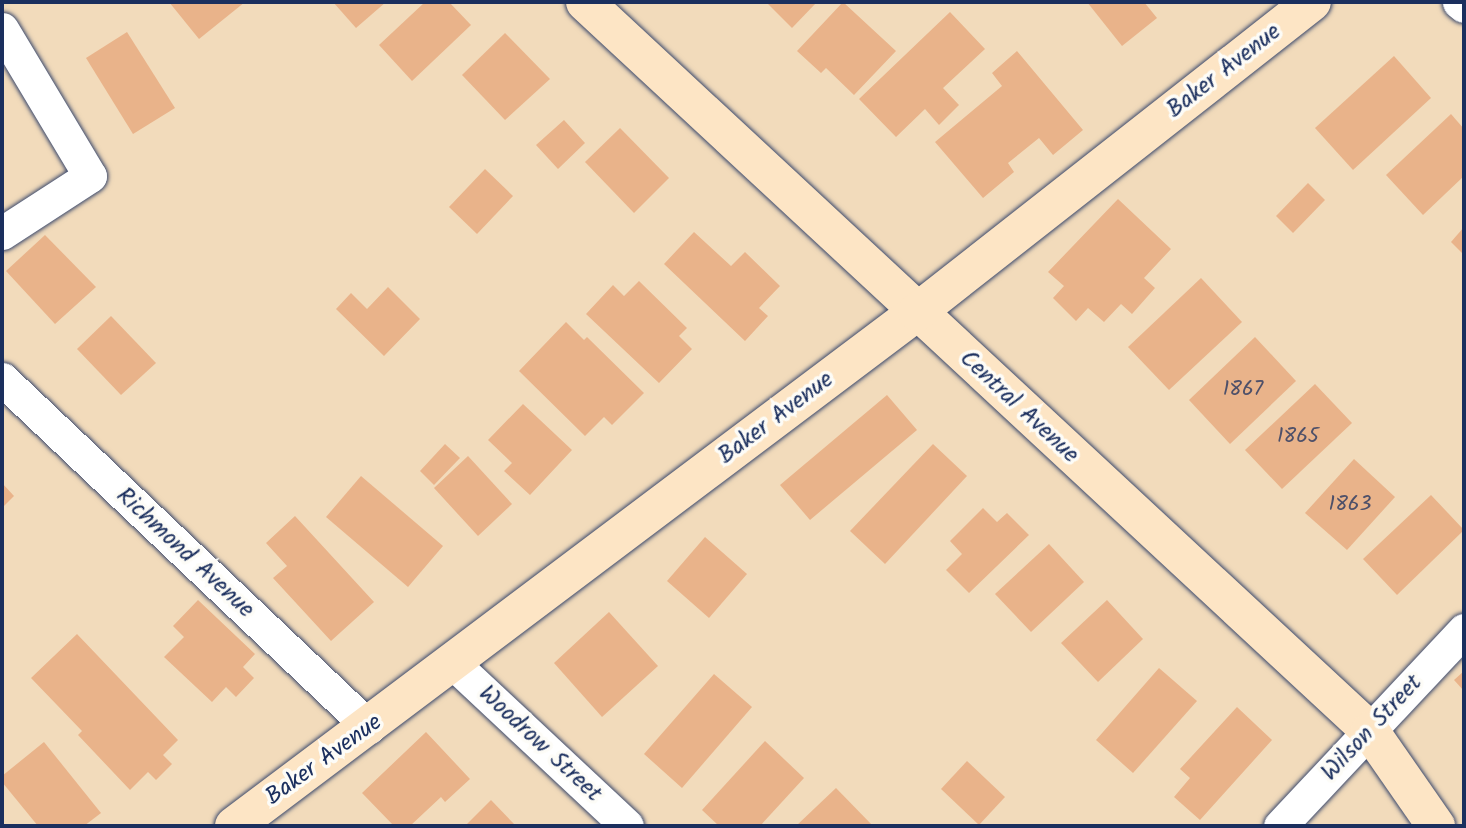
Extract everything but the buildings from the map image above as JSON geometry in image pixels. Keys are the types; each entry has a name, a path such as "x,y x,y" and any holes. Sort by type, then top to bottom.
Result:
{"street":[{"name":"Central Avenue","path":"585,2 1370,731 1436,826"},
{"name":"Baker Avenue","path":"234,826 917,312 1312,2"},
{"path":"1460,2 1464,6"},
{"path":"2,29 90,176 2,233"},
{"name":"Richmond Avenue","path":"2,379 369,727"},
{"name":"Wilson Street","path":"1280,826 1464,630"},
{"name":"Woodrow Street","path":"453,663 627,826"}]}
